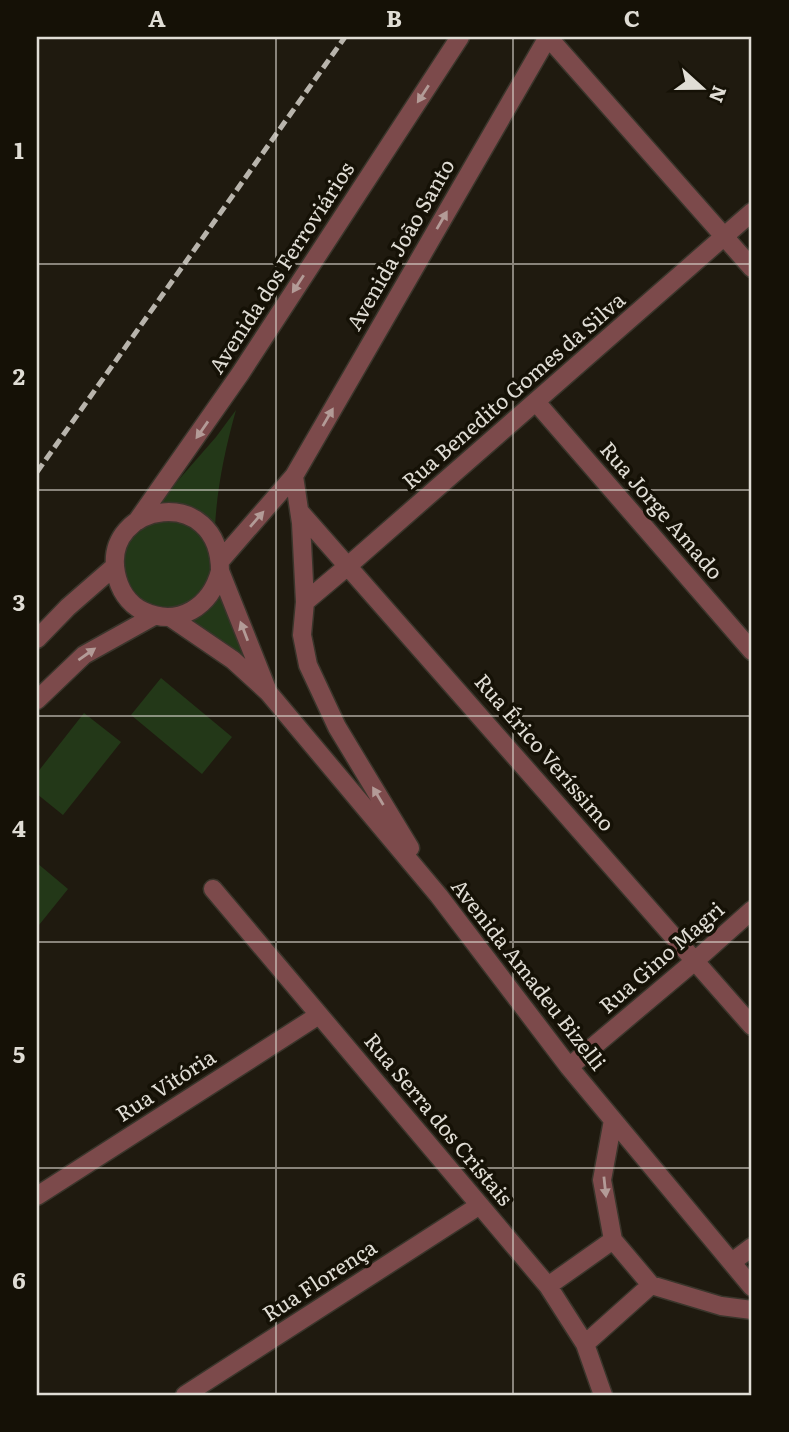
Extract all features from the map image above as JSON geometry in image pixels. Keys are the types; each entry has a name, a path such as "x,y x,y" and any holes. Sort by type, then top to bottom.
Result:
{"street":[{"name":"Avenida dos Ferroviários","path":"138,520 232,385 460,37"},
{"path":"548,37 752,268"},
{"name":"Avenida João Santo","path":"220,566 294,476 548,37"},
{"name":"Rua Benedito Gomes da Silva","path":"304,602 752,212"},
{"name":"Rua Jorge Amado","path":"536,402 752,651"},
{"path":"294,476 300,512 304,602 302,635 308,665 337,727 439,896"},
{"path":"180,512 206,527 215,539 220,566 268,692 233,660 162,616 139,609 126,598 118,583 115,566 117,549 125,533 138,520 151,514 180,512"},
{"name":"Rua Érico Veríssimo","path":"300,512 752,1026"},
{"path":"37,639 68,607 115,566"},
{"path":"37,700 84,655 162,616 185,614 198,608 216,586 220,566"},
{"name":"Avenida Amadeu Bizelli","path":"268,692 439,896 569,1066 752,1287"},
{"name":"Rua Serra dos Cristais","path":"213,890 548,1286 585,1344 603,1395"},
{"name":"Rua Gino Magri","path":"569,1066 696,961 752,910"},
{"name":"Rua Vitória","path":"37,1196 319,1015"},
{"path":"613,1120 602,1180 613,1240 651,1285 721,1306 752,1310"},
{"name":"Rua Florença","path":"184,1395 480,1205"},
{"path":"548,1286 613,1240"},
{"path":"732,1262 752,1247"},
{"path":"585,1344 651,1285"}],"green space":[{"path":"236,410 222,468 215,527 188,508 173,505 154,508 216,437"},
{"path":"153,519 192,523 214,556 210,583 192,604 169,611 142,603 124,581 122,551 130,538"},
{"path":"221,589 253,671 186,621 211,606"},
{"path":"161,678 232,737 202,774 131,715"},
{"path":"84,713 121,742 63,815 37,794 37,773"},
{"path":"37,863 68,889 39,925 37,924"}],"railway":[{"path":"37,472 345,37"}]}
